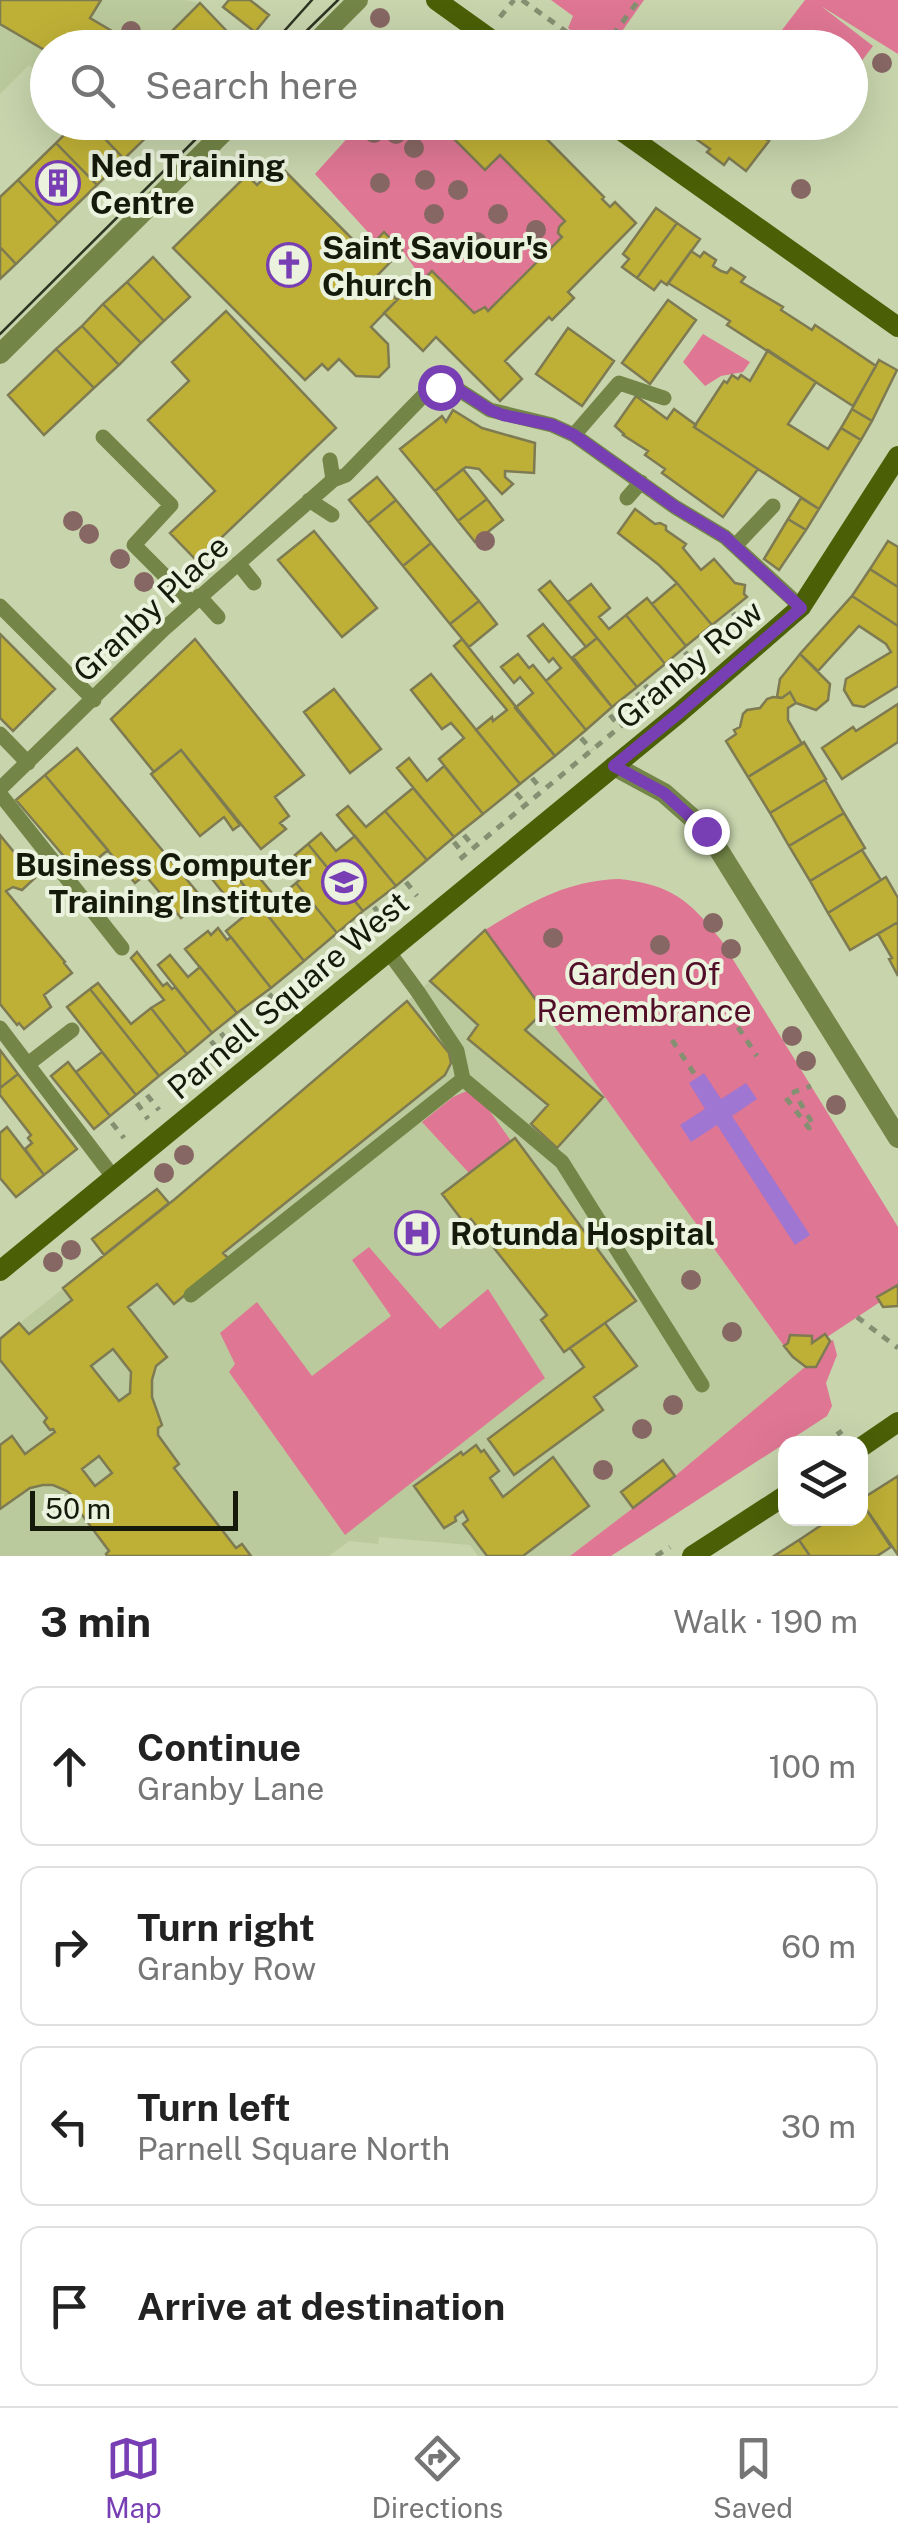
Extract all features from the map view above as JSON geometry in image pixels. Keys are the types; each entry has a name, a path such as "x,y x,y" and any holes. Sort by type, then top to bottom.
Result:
{"main road":[{"path":"436,0 478,30"},
{"path":"634,140 898,326"},
{"name":"Granby Row","path":"614,766 801,608 898,456"},
{"name":"Parnell Square West","path":"0,1271 614,766"},
{"path":"868,1443 898,1422"},
{"path":"692,1556 778,1500"}],"street":[{"path":"328,30 358,0"},
{"path":"0,354 216,140"},
{"path":"614,766 664,793 706,831 898,1138"}],"lane":[{"path":"664,398 619,383 574,435 675,507 725,537 801,608"},
{"name":"Granby Place","path":"2,783 28,763 196,600 309,500 375,458 423,396 440,387 459,390 490,410 552,425 574,435"},
{"path":"104,438 171,505 134,546 218,618"},
{"path":"586,466 596,450"},
{"path":"330,460 340,478"},
{"path":"627,498 641,482"},
{"path":"309,500 332,515"},
{"path":"734,546 773,506"},
{"path":"238,563 254,582"},
{"path":"0,606 94,700"},
{"path":"0,734 28,763"},
{"path":"2,783 122,948"},
{"path":"388,951 457,1052 463,1079 562,1162 702,1385"},
{"path":"0,1028 114,1178"},
{"path":"28,1064 72,1030"},
{"path":"191,1295 463,1079"}],"path":[{"path":"522,0 564,30"},
{"path":"616,30 639,0"},
{"path":"711,631 722,644 746,624 733,613"},
{"path":"684,674 695,665 685,652"},
{"path":"452,865 673,684"},
{"path":"645,685 655,698"},
{"path":"636,693 647,705"},
{"path":"610,715 620,727"},
{"path":"582,738 592,750"},
{"path":"532,778 542,790"},
{"path":"516,793 526,804"},
{"path":"464,834 474,847"},
{"path":"454,842 464,855"},
{"path":"406,882 417,896"},
{"path":"407,905 429,886"},
{"path":"374,908 386,922"},
{"path":"361,944 396,914"},
{"path":"362,917 374,933"},
{"path":"269,994 283,1011 296,1000"},
{"path":"718,1009 724,1006 757,1056"},
{"path":"221,1033 235,1051"},
{"path":"672,1040 696,1078"},
{"path":"211,1041 225,1058 246,1043"},
{"path":"99,1156 180,1094 168,1079"},
{"path":"786,1098 809,1128 814,1126 794,1092 811,1086"},
{"path":"146,1095 159,1110"},
{"path":"136,1103 148,1118"},
{"path":"112,1123 124,1138"},
{"path":"857,1316 898,1348"}],"shaded area":[{"path":"0,0 200,3 172,30 30,30 30,66 0,94"},
{"name":"Rotunda Hospital","path":"485,930 792,1357 806,1367 675,1476 570,1556 478,1556 470,1545 379,1537 378,1544 349,1541 329,1556 0,1556 0,1339 175,1199"},
{"path":"704,1073 721,1099 746,1083 757,1099 732,1116 810,1235 795,1245 717,1125 691,1142 680,1125 705,1109 689,1083"}],"green space":[{"path":"551,0 644,0 623,30 571,30 573,16"},
{"path":"805,0 898,0 898,54 868,35 868,30 860,30 821,6 852,30 782,30"},
{"path":"346,140 455,140 485,170 500,155 565,221 562,237 488,311 484,307 474,313 432,271 423,280 385,233 376,241 315,174"},
{"path":"703,334 750,362 743,372 721,376 705,386 683,362"},
{"name":"Garden Of Remembrance","path":"620,879 666,890 699,914 721,940 898,1227 898,1285 878,1297 880,1302 827,1337 833,1340 837,1355 826,1383 832,1406 827,1416 796,1436 778,1436 778,1448 611,1556 570,1556 675,1476 805,1367 784,1346 485,930 533,902 566,888"},
{"path":"469,1090 511,1141 469,1173 422,1122 453,1097"},
{"path":"369,1247 440,1329 488,1289 545,1378 345,1535 229,1372 235,1364 220,1333 257,1302 312,1376 391,1316 352,1260"}],"building":[{"path":"0,0 101,0 90,18 110,30 30,30 30,42 0,24"},
{"path":"229,0 250,0 269,15 252,30 223,7"},
{"path":"200,3 226,30 173,30"},
{"name":"Ned Training Centre","path":"106,140 124,159 97,185 56,143"},
{"path":"106,140 144,140 124,159"},
{"path":"455,140 548,140 610,207 615,202 636,223 568,292 574,298 505,361 522,379 500,401 436,337 423,351 384,313 420,277 423,280 432,271 474,313 485,307 488,311 562,237 559,227 565,221 500,155 485,170"},
{"path":"698,140 769,141 746,171 729,158 724,165 707,152 710,149"},
{"name":"Ned Training Centre","path":"56,143 97,185 58,223 18,180"},
{"name":"Saint Saviour's Church","path":"285,171 365,252 384,232 402,250 375,278 397,300 371,327 388,344 389,367 379,377 356,376 339,359 328,370 322,364 305,380 173,248 247,175 257,185 269,173 276,180"},
{"path":"18,180 58,223 16,264 0,247 0,197"},
{"path":"656,208 677,223 637,278 622,267 629,259 623,254"},
{"path":"677,223 700,239 667,285 661,281 654,290 637,278"},
{"path":"0,247 16,264 0,279"},
{"path":"691,251 700,257 704,252 716,260 713,266 721,271 727,273 731,268 745,277 741,282 783,307 781,310 812,330 815,325 876,366 853,406 668,283"},
{"path":"153,257 190,297 164,321 127,282"},
{"path":"127,282 164,321 141,343 103,304"},
{"path":"668,300 696,320 650,384 622,363"},
{"path":"103,304 141,343 119,365 82,326"},
{"path":"226,311 336,428 197,561 170,533 215,491 148,420 189,381 172,362"},
{"path":"82,326 119,365 94,388 56,349"},
{"path":"568,328 614,361 582,406 536,374"},
{"path":"56,349 94,388 44,435 8,395"},
{"path":"768,350 816,382 788,424 828,449 841,428 861,440 819,509 694,427 724,381 741,375 750,381"},
{"path":"879,360 897,370 872,421 852,409"},
{"path":"636,396 667,419 674,409 694,427 758,469 723,517 662,473 665,469 645,455 648,451 615,426"},
{"path":"852,409 872,421 861,440 841,428"},
{"path":"453,410 482,428 535,443 534,473 505,471 505,477 513,484 502,494 479,469 466,467 435,491 400,449 442,416 446,422"},
{"path":"463,469 487,499 458,521 435,491"},
{"path":"377,477 396,500 368,523 349,500"},
{"path":"801,498 819,509 806,530 788,519"},
{"path":"487,499 503,520 475,542 458,521"},
{"path":"396,500 431,543 403,566 368,523"},
{"path":"635,509 655,524 666,526 686,544 683,548 701,570 714,559 735,583 745,585 747,597 712,625 659,565 618,533"},
{"path":"788,519 806,530 779,570 764,559"},
{"path":"314,531 377,608 342,637 278,560"},
{"path":"888,541 898,547 898,587 870,569"},
{"path":"431,543 479,601 450,624 403,566"},
{"path":"870,569 898,587 898,626 852,596"},
{"path":"550,581 597,638 586,647 539,590"},
{"path":"677,583 712,625 686,646 652,604"},
{"path":"591,584 610,608 599,617 609,629 626,615 665,664 637,687 568,602"},
{"path":"852,596 898,626 898,686 864,707 853,705 844,690 846,679 891,652 886,644 859,626 818,671 800,654"},
{"path":"647,598 686,646 665,664 626,615"},
{"path":"479,601 497,624 469,647 450,624"},
{"path":"543,624 612,707 586,730 546,681 561,668 553,658 549,662 528,636"},
{"path":"0,634 55,689 13,731 0,718"},
{"path":"597,638 637,687 612,707 573,657"},
{"path":"195,639 304,775 275,797 289,816 280,823 286,829 261,849 181,750 154,772 111,719"},
{"path":"462,639 555,756 520,784 476,730 507,710 454,646"},
{"path":"518,654 529,668 533,665 586,730 555,756 515,708 533,693 520,677 514,683 501,667"},
{"path":"800,654 830,684 828,700 816,710 796,703 790,692 777,697 780,679"},
{"path":"431,674 520,784 483,814 439,759 464,738 451,723 442,729 411,690"},
{"path":"334,689 381,749 350,773 304,712"},
{"path":"790,692 796,703 788,708 788,720 802,744 748,777 726,741 736,734 734,730 740,727 747,710 760,708 767,699 782,698"},
{"path":"898,704 898,742 842,779 822,748"},
{"path":"804,742 826,779 770,813 748,777"},
{"path":"77,748 203,899 181,918 145,875 135,883 45,775"},
{"path":"181,750 240,825 233,830 224,817 200,836 151,774"},
{"path":"409,758 427,781 444,766 483,814 454,837 397,768"},
{"path":"45,775 108,850 79,874 16,800"},
{"path":"825,780 844,813 789,846 770,813"},
{"path":"413,788 454,837 427,860 385,811"},
{"path":"348,806 366,827 385,811 427,860 396,886 337,815"},
{"path":"844,813 865,848 810,881 789,846"},
{"path":"321,833 336,851 355,836 396,886 363,911 308,844"},
{"path":"0,835 35,878 22,890 13,887 6,891 72,973 44,995 51,1007 24,1029 0,1004"},
{"path":"308,844 363,911 337,933 296,883 309,872 295,855"},
{"path":"862,850 881,880 828,913 810,881"},
{"path":"243,858 277,899 296,883 337,933 304,961 231,869"},
{"path":"224,861 304,961 271,988 226,931 248,913 235,897 231,903 208,874"},
{"path":"886,877 898,898 898,922 850,950 828,913"},
{"path":"898,922 898,976 878,934"},
{"path":"218,928 227,940 231,937 271,988 237,1013 185,949"},
{"path":"485,930 544,1011 525,1030 603,1097 557,1148 531,1124 548,1105 468,1039 478,1025 430,981"},
{"path":"137,952 163,986 167,983 172,989 175,987 212,1033 187,1054 151,1008 164,1000 131,958"},
{"path":"170,955 188,977 200,967 237,1013 212,1033 158,965"},
{"path":"98,983 131,1024 151,1008 187,1054 159,1076 90,989"},
{"path":"90,989 159,1076 136,1095 67,1007"},
{"path":"407,1001 449,1053 451,1063 445,1075 223,1253 229,1259 174,1304 157,1284 128,1307 167,1357 156,1366 152,1397 162,1425 158,1435 179,1464 174,1468 236,1548 242,1544 251,1556 107,1556 109,1551 74,1504 78,1500 53,1485 30,1488 0,1509 0,1445 12,1436 25,1454 55,1432 0,1360 0,1339 19,1323 29,1334 72,1300 63,1288 175,1199","holes":["113,1349 131,1372 130,1393 119,1401 91,1366","99,1456 112,1473 95,1486 82,1469"]},
{"path":"0,1050 18,1074 0,1088"},
{"path":"102,1052 136,1095 110,1116 76,1072"},
{"path":"68,1062 110,1116 94,1129 51,1076"},
{"path":"18,1074 77,1149 44,1175 25,1149 32,1143 28,1138 31,1135 0,1095 0,1088"},
{"path":"7,1127 44,1175 16,1197 0,1178 0,1133"},
{"path":"515,1138 636,1301 564,1352 541,1320 547,1315 471,1219 465,1224 442,1194"},
{"path":"157,1189 169,1203 104,1255 92,1239"},
{"path":"898,1285 898,1306 883,1307 877,1297"},
{"path":"605,1323 637,1366 594,1397 603,1410 514,1475 488,1439 584,1367 570,1348"},
{"path":"825,1334 830,1341 816,1367 806,1367 784,1346 790,1335 812,1336 812,1343"},
{"path":"476,1445 499,1471 490,1478 503,1497 553,1457 589,1506 523,1556 487,1556 463,1524 468,1520 463,1511 444,1528 414,1486"},
{"path":"663,1460 675,1476 633,1508 621,1492"},
{"path":"898,1476 898,1555 868,1512 868,1495"},
{"path":"868,1512 891,1547 877,1556 810,1556 799,1540 820,1526 868,1526"},
{"path":"799,1540 810,1556 774,1556"}],"tram line":[{"path":"285,30 312,0"},
{"path":"307,30 338,0"},
{"path":"0,334 195,140"}],"place":[{"name":"Ned Training Centre","path":"58,183"},
{"name":"Saint Saviour's Church","path":"289,265"},
{"name":"Business Computer Training Institute","path":"344,882"},
{"name":"Rotunda Hospital","path":"417,1233"}],"route":[{"path":"440,387 459,390 503,415 552,425 574,435 675,507 725,537 801,608 614,766 664,793 706,831"}]}
